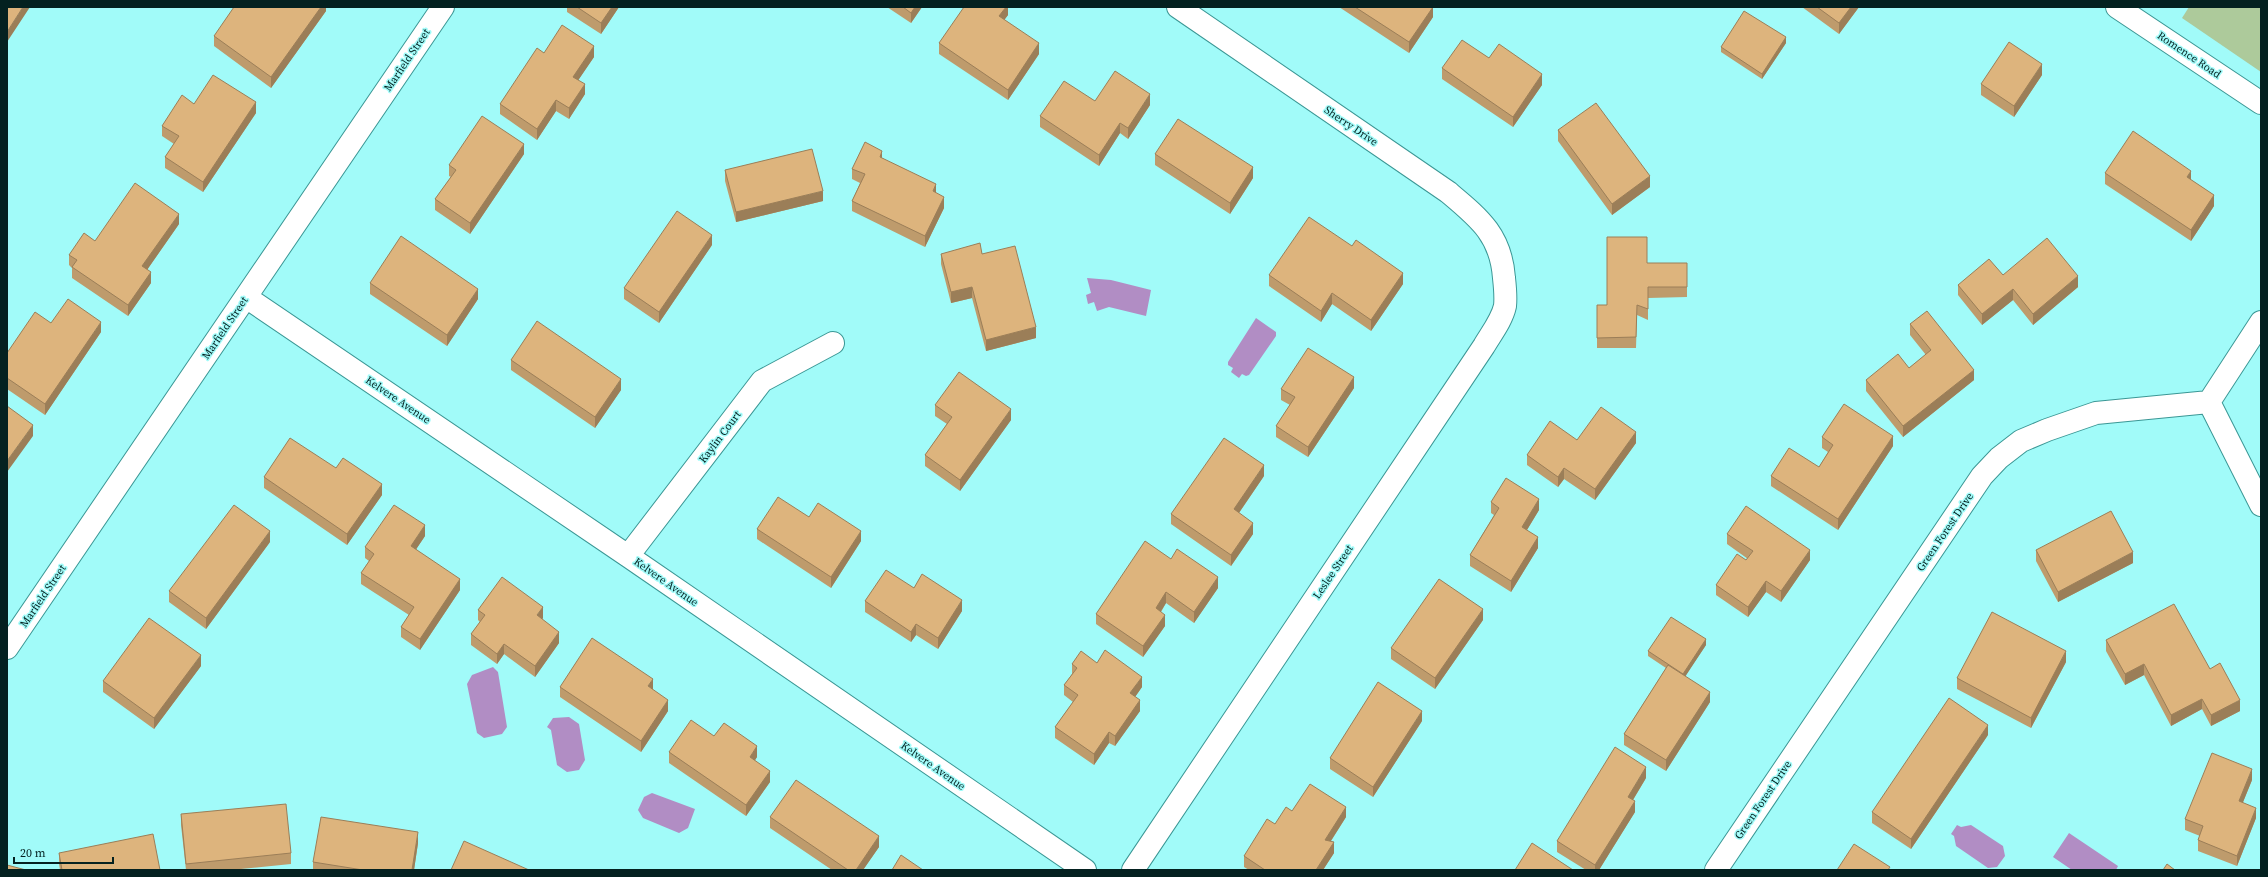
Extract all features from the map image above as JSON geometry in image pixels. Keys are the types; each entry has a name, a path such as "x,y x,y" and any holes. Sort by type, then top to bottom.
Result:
{"street":[{"name":"Marfield Street","path":"7,648 443,7"},
{"name":"Sherry Drive","path":"1178,7 1448,192 1478,218 1492,234 1503,264"},
{"name":"Romence Road","path":"2118,7 2261,103"},
{"name":"Leslee Street","path":"1133,870 1484,346 1498,322 1504,306 1503,264"},
{"name":"Kelvere Avenue","path":"246,297 628,556 1085,870"},
{"path":"2261,322 2210,402 2261,505"},
{"name":"Kaylin Court","path":"628,556 762,381 833,343"},
{"name":"Green Forest Drive","path":"1716,870 1982,476 1999,458 2021,441 2096,413 2210,402"}],"green space":[{"path":"2189,7 2261,7 2261,72 2182,18"}],"shaded area":[{"path":"1087,278 1111,280 1151,290 1146,316 1109,307 1097,311 1094,302 1088,304 1086,295 1091,293"},
{"path":"1256,318 1276,332 1276,336 1249,375 1246,376 1242,374 1239,378 1231,372 1233,368 1228,365 1228,362"},
{"path":"493,667 498,672 507,727 502,734 484,738 477,733 467,684 472,675"},
{"path":"569,717 579,724 585,760 579,770 567,772 557,765 551,730 547,727 553,718"},
{"path":"652,793 695,809 688,828 679,833 643,818 638,810 644,797"},
{"path":"1957,825 1961,827 1971,825 2003,846 2005,856 1997,867 1988,868 1956,846 1954,836 1951,834"},
{"path":"2069,833 2118,866 2116,870 2072,870 2053,857"}],"building":[{"path":"7,7 23,7 7,32"},
{"path":"234,7 321,7 271,77 214,36"},
{"path":"577,7 612,7 601,23"},
{"path":"903,7 915,7 911,13"},
{"path":"964,7 1006,7 999,16 1039,43 1008,90 939,43"},
{"path":"1355,7 1433,7 1409,42"},
{"path":"1817,7 1851,7 1839,23"},
{"path":"1744,11 1786,37 1762,74 1721,47"},
{"path":"562,25 594,46 573,77 585,84 569,108 556,100 537,129 500,104 537,48 544,53"},
{"path":"1462,40 1489,58 1499,44 1542,74 1513,117 1442,68"},
{"path":"2009,42 2042,64 2014,106 1981,84"},
{"path":"1115,71 1150,94 1128,128 1120,123 1099,155 1040,116 1064,81 1095,101"},
{"path":"213,75 256,102 203,182 165,157 179,136 162,126 182,95 194,104"},
{"path":"1596,103 1650,176 1612,204 1558,130"},
{"path":"482,116 524,144 470,223 435,199 456,170 449,165"},
{"path":"1178,119 1253,167 1230,203 1155,154"},
{"path":"2133,131 2191,171 2187,177 2214,195 2191,230 2105,173"},
{"path":"865,142 882,151 880,157 936,184 933,191 944,197 925,236 852,201 865,174 852,169"},
{"path":"812,149 823,191 736,212 725,170"},
{"path":"135,183 179,214 142,266 151,272 128,305 72,267 77,260 69,255 84,233 95,241"},
{"path":"677,211 712,235 659,312 624,288"},
{"path":"1309,217 1352,246 1356,240 1403,273 1371,320 1332,293 1321,311 1269,275"},
{"path":"401,236 478,289 447,335 370,283"},
{"path":"1607,237 1647,237 1647,263 1687,263 1687,287 1648,287 1648,309 1637,305 1636,337 1597,338 1597,305 1607,305"},
{"path":"2047,238 2078,276 2033,314 2013,289 1982,314 1958,285 1989,259 2003,275"},
{"path":"980,243 982,254 1015,246 1036,327 986,340 972,287 951,292 941,254"},
{"path":"68,299 101,322 45,404 7,378 7,353 35,312 51,323"},
{"path":"1927,311 1974,370 1903,426 1866,380 1898,354 1909,368 1931,350 1910,324"},
{"path":"537,321 621,379 595,417 511,360"},
{"path":"1308,348 1354,377 1308,447 1276,426 1295,397 1281,389"},
{"path":"959,372 1011,409 960,480 925,455 952,417 935,405"},
{"path":"1844,404 1893,436 1838,519 1771,476 1789,448 1819,467 1833,445 1822,437"},
{"path":"7,406 33,425 7,461"},
{"path":"1601,407 1636,432 1595,489 1564,468 1558,477 1527,455 1550,421 1577,440"},
{"path":"290,438 336,468 343,458 382,484 347,534 264,477"},
{"path":"1224,438 1264,465 1234,509 1253,523 1231,555 1171,514"},
{"path":"1506,478 1539,499 1522,527 1538,537 1511,581 1470,555 1499,508 1491,502"},
{"path":"778,497 809,517 818,503 861,531 831,577 757,529"},
{"path":"234,505 270,531 206,618 169,591"},
{"path":"394,505 425,525 411,546 460,579 420,639 401,627 414,607 361,573 374,554 365,547"},
{"path":"1746,506 1810,550 1781,591 1766,581 1748,607 1716,585 1737,554 1746,560 1753,551 1727,534"},
{"path":"2111,511 2133,552 2058,592 2036,550"},
{"path":"1145,541 1171,559 1177,549 1218,577 1194,612 1166,592 1156,608 1165,615 1143,646 1096,614"},
{"path":"886,570 914,588 922,574 962,600 938,638 916,624 911,632 865,601"},
{"path":"502,577 543,607 537,615 559,632 535,666 504,644 497,654 471,634 485,615 478,610"},
{"path":"1439,579 1483,609 1435,678 1391,648"},
{"path":"2174,604 2210,669 2220,663 2240,700 2211,715 2202,699 2171,715 2144,664 2125,674 2106,640"},
{"path":"1992,612 2066,651 2031,718 1957,678"},
{"path":"1671,617 1706,639 1683,674 1648,651"},
{"path":"149,618 201,655 154,718 103,681"},
{"path":"592,638 653,679 648,686 668,700 641,741 560,687"},
{"path":"1105,650 1142,677 1130,693 1140,700 1115,736 1109,732 1094,754 1055,727 1078,695 1064,685 1077,668 1072,664 1081,651 1097,663"},
{"path":"1668,665 1710,692 1666,760 1624,734"},
{"path":"1378,682 1422,711 1373,787 1330,758"},
{"path":"1949,698 1988,725 1911,839 1872,812"},
{"path":"691,720 714,736 724,723 757,746 750,757 770,771 746,805 669,752"},
{"path":"1615,747 1646,767 1628,797 1635,801 1595,865 1557,841"},
{"path":"2212,753 2252,769 2239,801 2256,808 2237,856 2198,840 2203,826 2185,819"},
{"path":"796,780 879,836 856,870 848,870 770,817"},
{"path":"1310,784 1346,807 1325,840 1334,842 1316,870 1265,870 1244,856 1267,819 1275,824 1286,807 1292,811"},
{"path":"286,804 291,853 186,864 181,814"},
{"path":"321,817 418,832 412,870 363,870 313,862"},
{"path":"153,834 160,870 62,870 59,853"},
{"path":"464,841 529,870 451,870"},
{"path":"1532,843 1573,870 1515,870"},
{"path":"1854,844 1890,867 1888,870 1837,870"},
{"path":"901,855 923,870 892,870"},
{"path":"2167,864 2175,870 2163,870"},
{"path":"7,865 26,870 7,870"}]}
